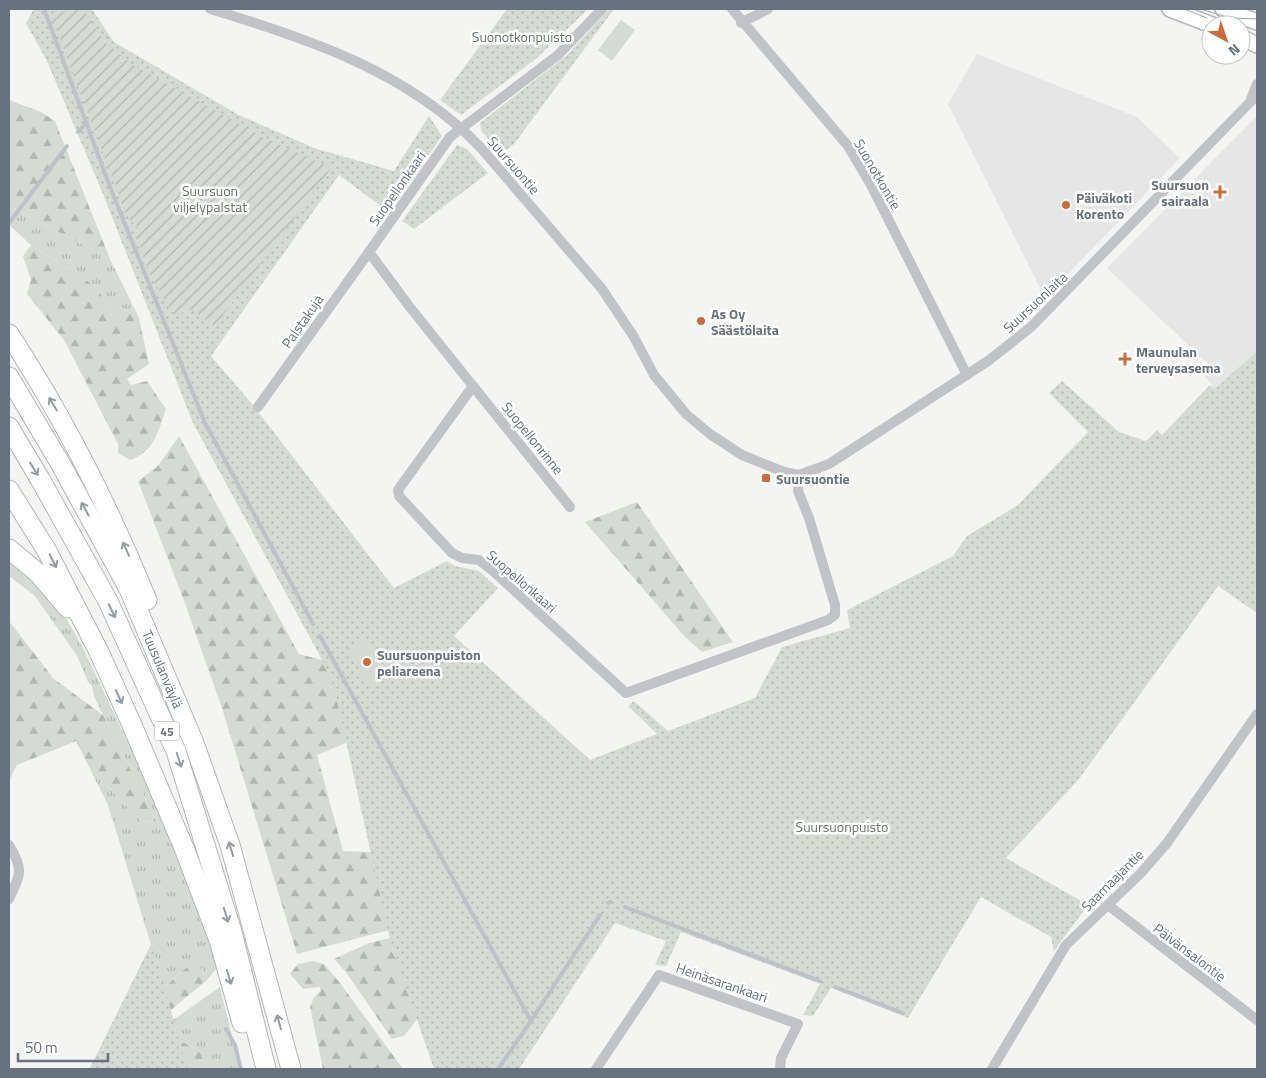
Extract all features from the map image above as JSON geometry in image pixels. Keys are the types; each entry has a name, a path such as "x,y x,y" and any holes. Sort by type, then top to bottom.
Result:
{"highway":[{"path":"9,334 62,420 109,511 170,655 194,743"},
{"name":"Tuusulanväylä","path":"9,376 60,463 129,589 194,743 232,854 291,1069"},
{"name":"Tuusulanväylä","path":"9,428 40,479 108,601 176,751 232,932 266,1069"},
{"path":"9,490 47,551 99,652 184,848 219,940 256,1069"},
{"path":"9,549 38,573 65,604 99,652"}],"main road":[{"path":"1170,9 1201,21"},
{"path":"1223,9 1257,22"}],"street":[{"name":"Suursuontie","path":"210,9 274,28 351,58 421,99 461,128 481,148 602,289 634,337 654,375 686,414 710,434 742,456 784,472 799,475"},
{"name":"Suopellonkaari","path":"369,252 450,137 558,55 602,9"},
{"name":"Suonotkontie","path":"732,9 854,156 872,185 967,375"},
{"path":"742,23 768,9"},
{"name":"Suursuonlaita","path":"799,475 829,464 1007,347 1054,306 1254,97 1257,84"},
{"path":"369,252 408,306 473,386"},
{"name":"Palstakuja","path":"258,407 369,252"},
{"name":"Suopellonkaari","path":"473,386 398,490 400,496 452,552 462,558 479,560 492,570 626,693 828,620 835,615 835,605 798,491 799,475"},
{"name":"Suopellonrinne","path":"473,386 570,507"},
{"name":"Saarnaajantie","path":"992,1069 1066,945 1108,905 1167,843 1257,714"},
{"path":"9,845 19,862 21,872 9,899"},
{"name":"Päivänsalontie","path":"1108,905 1257,1020"},
{"name":"Heinäsarankaari","path":"596,1069 659,975 798,1024 781,1058 780,1069"}],"shaded area":[{"name":"Päiväkoti Korento","path":"977,54 1137,117 1180,158 1045,298 948,104"},
{"name":"Suursuon sairaala","path":"1257,116 1257,351 1215,389 1201,371 1208,364 1107,268"}],"green space":[{"name":"Suursuonpuisto","path":"34,9 92,9 114,42 237,114 314,148 394,171 429,116 442,136 389,212 339,175 211,356 252,404 394,588 447,561 455,566 479,571 498,588 454,636 590,760 657,734 628,706 634,701 668,731 755,698 782,647 850,628 847,610 953,556 967,536 1018,505 1088,432 1049,393 1062,381 1119,432 1146,441 1157,430 1162,435 1210,385 1215,389 1257,351 1257,613 1218,586 1079,779 1006,858 1088,905 1054,951 1051,937 981,897 908,1018 831,988 813,1016 803,1015 820,984 681,932 666,966 655,965 666,941 615,923 519,1069 434,1069 391,944 332,678 193,423 103,194 47,61 26,23"},
{"name":"Suursuon viljelypalstat","path":"69,9 83,9 104,41 133,65 263,137 331,168 215,326 191,309 175,316 150,273 141,250 137,226 129,219 125,211 52,18"},
{"name":"Suonotkonpuisto","path":"507,9 588,9 537,58 461,115 440,100"},
{"name":"Suonotkonpuisto","path":"609,9 614,9 514,144 501,154 481,130 480,123 567,55"},
{"path":"621,20 635,30 612,61 598,50"},
{"path":"9,100 41,112 55,121 110,259 9,206"},
{"path":"457,145 467,149 488,173 414,229 402,221"},
{"path":"9,206 110,259 139,318 122,308 110,315 98,288 31,245 9,225"},
{"path":"31,245 98,288 110,315 122,308 139,318 149,364 127,379 131,385 147,381 166,409 150,446 145,452 130,460 118,453 118,444 64,340 27,294 31,280 23,256"},
{"path":"179,436 299,654 340,665 346,743 317,755 343,851 370,852 410,896 393,929 297,954 222,708 183,598 138,481 157,467"},
{"path":"637,502 733,642 702,652 685,637 585,522"},
{"path":"9,559 39,584 64,614 84,650 158,806 197,902 218,967 207,980 200,967 187,967 164,987 108,805 89,767 142,822 156,821 103,715 94,696 92,686 88,682 77,656 35,596 9,576"},
{"path":"9,621 54,679 103,715 156,821 142,822 89,767 76,741 17,765 9,781"},
{"name":"Suursuonpuiston peliareena","path":"365,637 387,676 369,686 348,647"},
{"path":"390,938 393,951 424,1010 404,1036 392,1039 345,971 334,959 369,943"},
{"path":"152,942 187,1069 89,1069 93,1062"},
{"path":"313,961 324,964 340,983 403,1069 323,1069 310,1007 313,999 320,991 320,987 303,989 290,974 298,964"},
{"path":"187,967 200,967 207,980 171,1010 140,1009"},
{"path":"220,987 240,1069 206,1069 201,1052 179,1040 173,1020"},
{"path":"173,1020 179,1040 201,1052 206,1069 144,1069"}],"waterway":[{"path":"44,9 110,187 205,423 313,624"},
{"path":"78,132 87,122"},
{"path":"9,223 67,146"},
{"path":"320,636 531,1021 498,1069"},
{"path":"625,907 820,981"},
{"path":"531,1021 600,915"},
{"path":"835,987 903,1013"},
{"path":"226,1029 235,1045 241,1069"}],"tram line":[{"path":"1184,9 1201,16"},
{"path":"1201,9 1230,18 1257,19"}],"place":[{"name":"Suursuon sairaala","path":"1220,192"},
{"name":"Päiväkoti Korento","path":"1066,205"},
{"name":"As Oy Säästölaita","path":"701,321"},
{"name":"Maunulan terveysasema","path":"1125,359"},
{"name":"Suursuontie","path":"766,478"},
{"name":"Suursuonpuiston peliareena","path":"367,662"}]}
